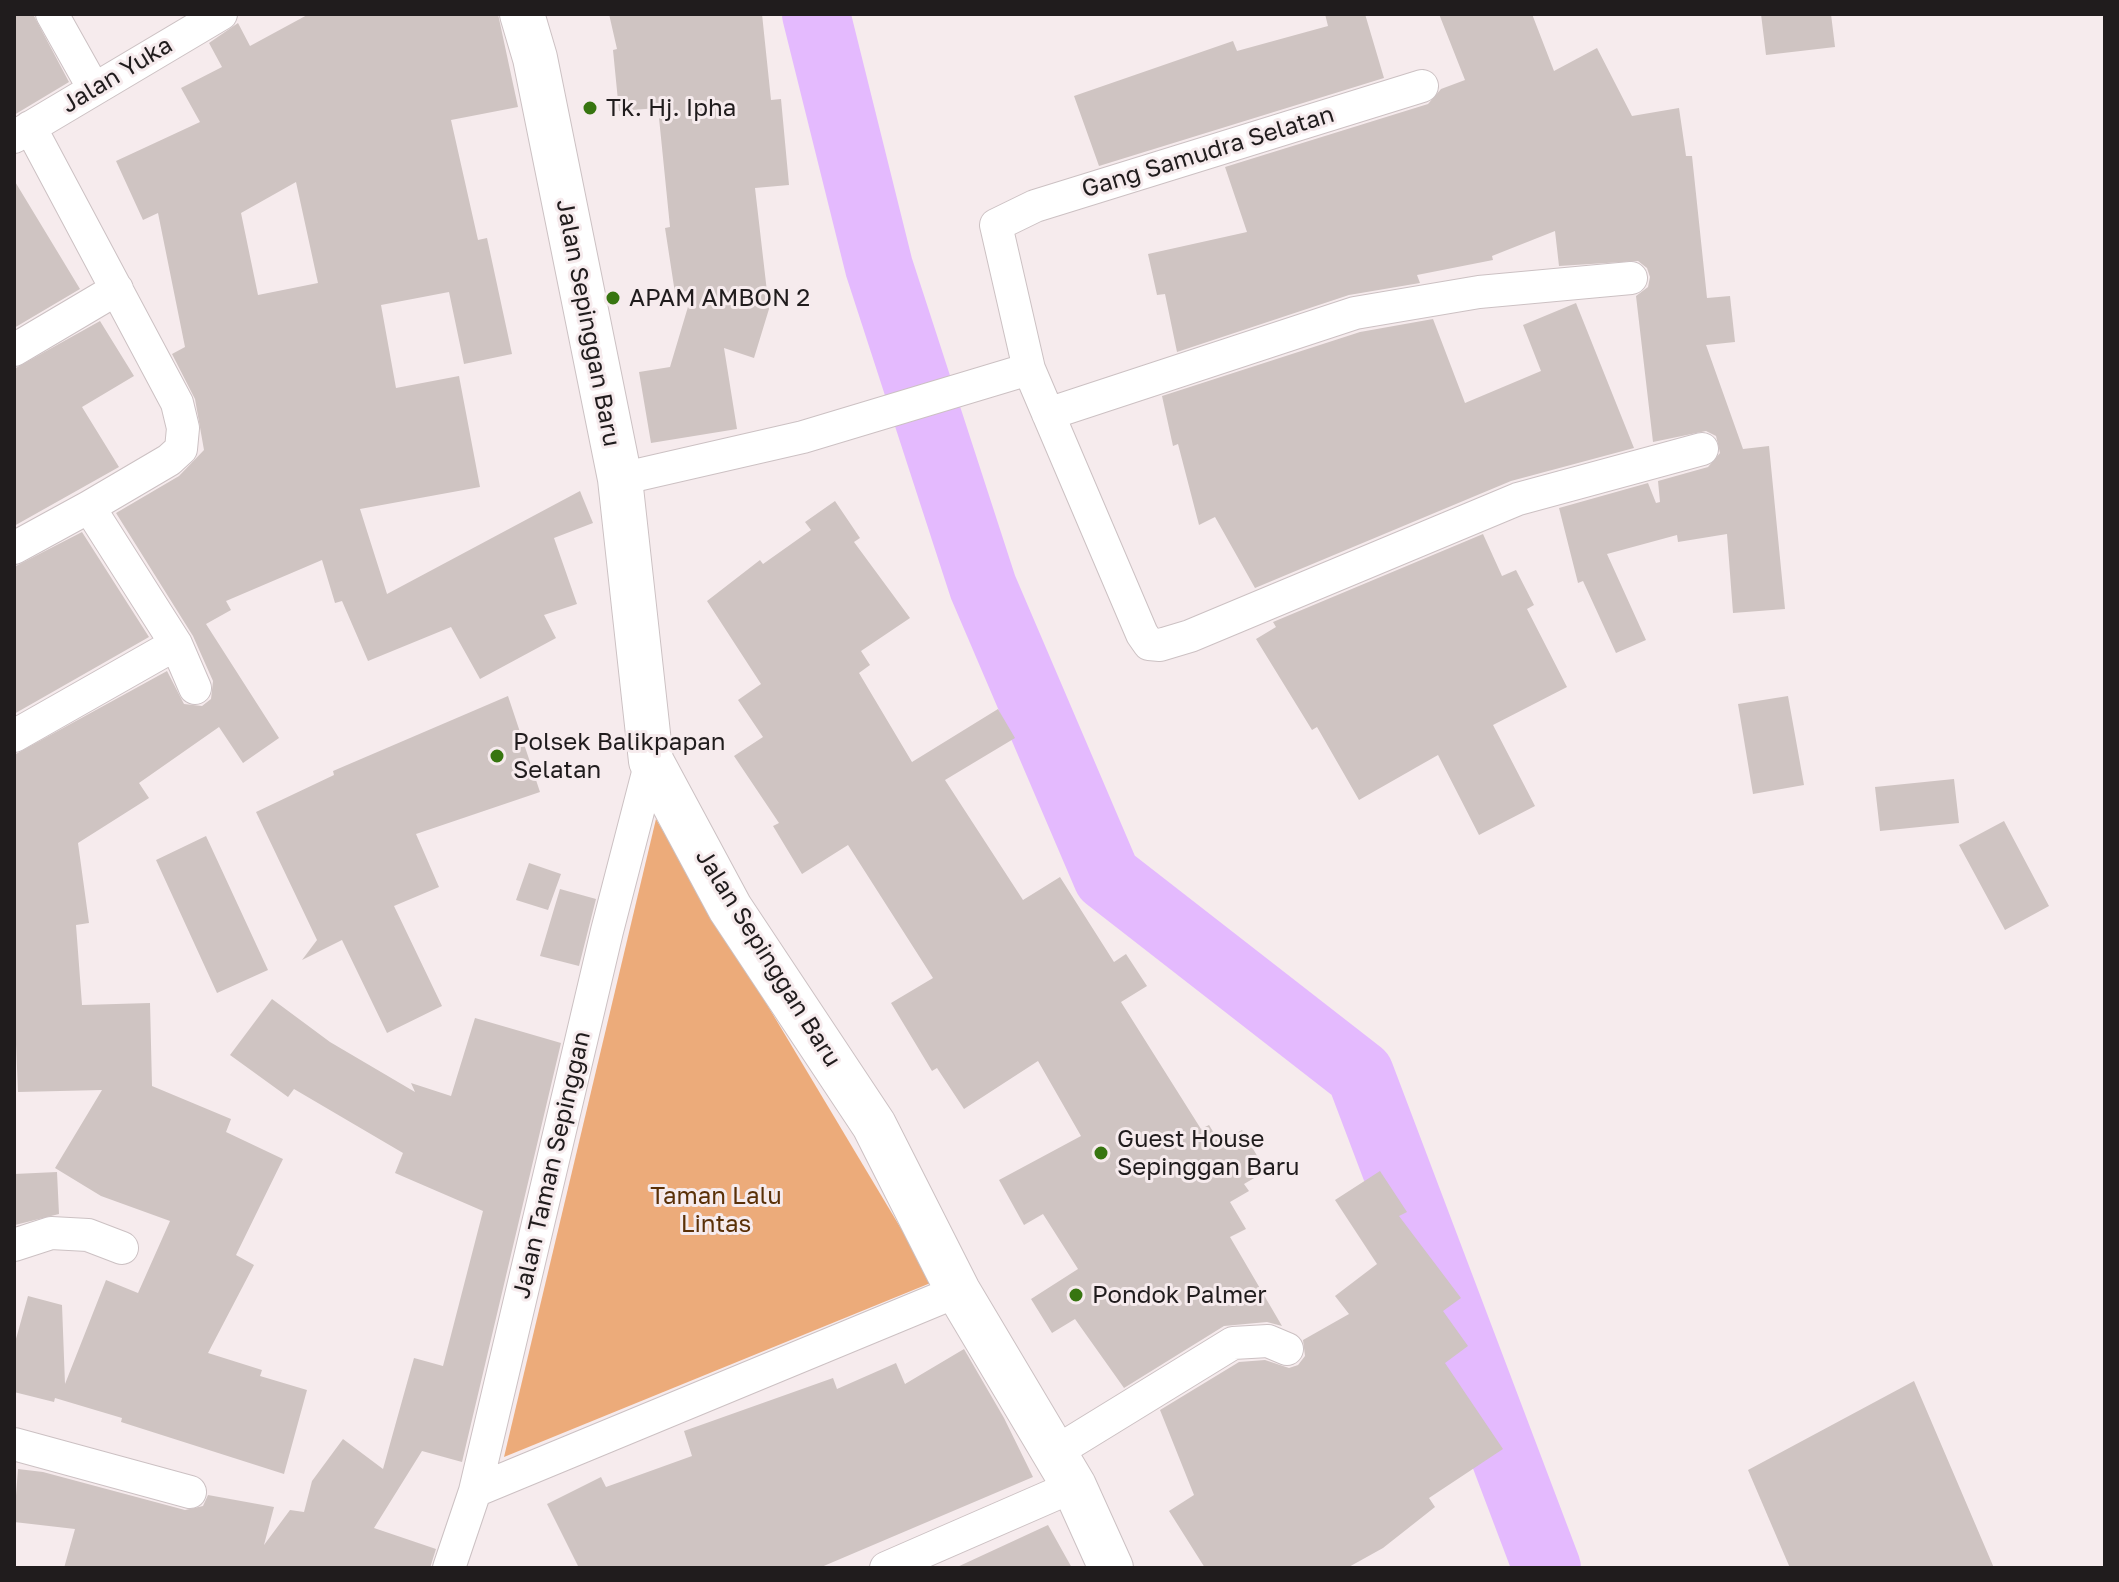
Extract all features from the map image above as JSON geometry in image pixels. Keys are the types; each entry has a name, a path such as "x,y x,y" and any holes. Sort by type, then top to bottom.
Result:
{"street":[{"path":"52,14 94,89"},
{"name":"Jalan Yuka","path":"22,132 221,14"},
{"name":"Jalan Sepinggan Baru","path":"522,14 535,58 620,479 651,761 730,908 874,1125 958,1291 1064,1469 1111,1568"},
{"name":"Gang Samudra Selatan","path":"1016,372 996,225 1035,206 1422,86"},
{"path":"14,548 134,483 181,449 183,428 177,403 117,289 22,132"},
{"path":"1048,414 1355,313 1479,292 1631,278"},
{"path":"14,350 117,289"},
{"path":"620,479 803,437 1016,372 1048,414 1142,634 1149,644 1160,645 1190,636 1518,499 1702,449"},
{"path":"89,507 176,644 195,688"},
{"path":"14,736 176,644"},
{"name":"Jalan Taman Sepinggan","path":"449,1568 475,1491 607,931 651,761"},
{"path":"14,1245 51,1233 88,1235 122,1248"},
{"path":"475,1491 958,1291"},
{"path":"886,1568 1064,1469 1233,1343 1268,1341 1287,1349"},
{"path":"14,1444 190,1492"}],"green space":[{"name":"Taman Lalu Lintas","path":"656,819 933,1282 504,1457"}],"building":[{"path":"14,14 33,14 69,82 14,115"},
{"path":"309,14 498,14 518,107 451,120 478,240 487,238 512,354 464,364 449,292 381,305 396,388 459,376 480,487 360,509 387,594 580,491 593,523 554,538 577,604 544,615 556,638 480,679 451,627 368,661 342,601 335,603 322,560 226,601 231,610 206,624 279,738 243,763 219,727 139,783 149,798 78,843 89,923 76,925 82,1005 150,1003 152,1086 231,1119 226,1132 283,1159 236,1255 254,1265 208,1353 262,1370 260,1376 307,1390 284,1474 121,1422 122,1418 55,1398 54,1402 14,1392 14,1346 28,1296 62,1305 65,1384 106,1280 138,1293 170,1221 101,1196 55,1168 102,1090 18,1092 14,996 14,755 167,671 184,704 202,706 211,699 213,681 193,636 116,513 179,476 204,450 195,399 172,354 185,347 158,213 143,220 116,161 200,122 181,88 222,67 209,43 238,23 250,46","holes":["296,182 318,283 258,295 241,213"]},
{"path":"609,14 762,14 771,100 781,99 789,185 755,188 769,309 754,358 724,348 737,429 651,443 639,372 670,367 693,290 675,293 665,228 670,227 658,108 619,111 613,50 617,49"},
{"path":"1325,14 1365,14 1384,78 1099,166 1074,96 1233,41 1237,51 1328,26"},
{"path":"1439,14 1532,14 1554,71 1597,48 1632,116 1679,108 1686,156 1692,156 1707,298 1730,296 1735,342 1706,345 1743,449 1769,446 1785,609 1733,613 1727,534 1678,542 1677,535 1607,554 1646,640 1616,653 1583,581 1578,583 1559,508 1648,483 1656,503 1660,502 1658,481 1708,467 1720,453 1716,436 1706,431 1653,442 1636,296 1648,287 1650,277 1647,268 1638,261 1559,266 1555,231 1492,256 1493,260 1417,275 1420,283 1349,295 1177,352 1165,294 1157,295 1148,254 1247,232 1225,167 1428,104 1441,89 1465,80"},
{"path":"1761,14 1831,14 1835,47 1766,55"},
{"path":"14,180 80,289 14,328"},
{"path":"1576,303 1634,448 1511,481 1255,588 1215,517 1199,525 1178,444 1173,446 1162,396 1360,332 1433,319 1465,403 1541,371 1523,325"},
{"path":"100,321 134,376 82,407 119,467 14,526 14,369"},
{"path":"835,501 860,538 854,542 910,618 861,651 870,665 859,673 912,762 998,709 1015,738 945,780 1023,900 1060,877 1114,962 1126,954 1147,986 1121,1002 1201,1129 1209,1125 1220,1143 1242,1130 1266,1171 1244,1184 1249,1191 1230,1202 1246,1229 1230,1237 1282,1326 1267,1322 1224,1326 1124,1388 1075,1319 1052,1333 1031,1299 1078,1269 1043,1214 1024,1225 999,1180 1081,1136 1038,1061 964,1109 937,1068 932,1071 891,1003 933,978 848,845 802,874 773,826 779,823 734,756 763,737 738,700 761,684 707,601 760,560 763,564 811,530 805,522"},
{"path":"82,532 149,637 14,714 14,567"},
{"path":"1483,534 1502,576 1516,570 1534,605 1527,609 1567,687 1493,725 1535,806 1479,835 1438,755 1359,800 1317,727 1312,730 1256,639 1276,627 1273,622"},
{"path":"508,696 540,792 416,834 439,887 394,906 442,1006 387,1033 342,940 302,960 317,940 256,812 334,775 333,771"},
{"path":"1788,696 1804,785 1753,794 1738,704"},
{"path":"1954,779 1959,823 1880,831 1875,787"},
{"path":"2004,821 2049,906 2005,930 1959,845"},
{"path":"206,836 268,970 217,993 156,860"},
{"path":"529,863 561,874 548,910 516,900"},
{"path":"560,889 596,899 579,966 540,956"},
{"path":"272,999 330,1042 415,1092 411,1083 451,1096 475,1018 561,1043 462,1462 422,1451 374,1528 436,1549 430,1568 64,1568 75,1529 14,1522 18,1469 43,1472 185,1510 203,1506 208,1495 274,1507 264,1545 290,1510 304,1512 312,1481 343,1439 383,1469 414,1358 443,1366 483,1211 395,1173 403,1153 294,1089 288,1097 230,1055"},
{"path":"1380,1171 1407,1212 1399,1216 1461,1298 1443,1311 1468,1346 1445,1363 1503,1449 1429,1498 1435,1507 1383,1548 1347,1568 1205,1568 1169,1511 1194,1495 1160,1410 1239,1362 1265,1360 1289,1368 1298,1365 1305,1356 1303,1340 1349,1314 1335,1296 1377,1264 1335,1200"},
{"path":"57,1172 59,1214 15,1225 14,1174"},
{"path":"964,1349 1004,1418 1033,1477 819,1568 579,1568 547,1504 601,1477 606,1487 692,1456 684,1431 833,1378 837,1389 896,1363 905,1384"},
{"path":"1914,1381 1994,1568 1790,1568 1748,1470"},
{"path":"1048,1525 1072,1568 955,1568"}],"waterway":[{"path":"816,14 879,267 983,587 1107,877 1360,1074 1547,1568"}],"place":[{"name":"Tk. Hj. Ipha","path":"590,108"},
{"name":"APAM AMBON 2","path":"613,298"},
{"name":"Polsek Balikpapan Selatan","path":"497,756"},
{"name":"Guest House Sepinggan Baru","path":"1101,1153"},
{"name":"Pondok Palmer","path":"1076,1295"}]}
